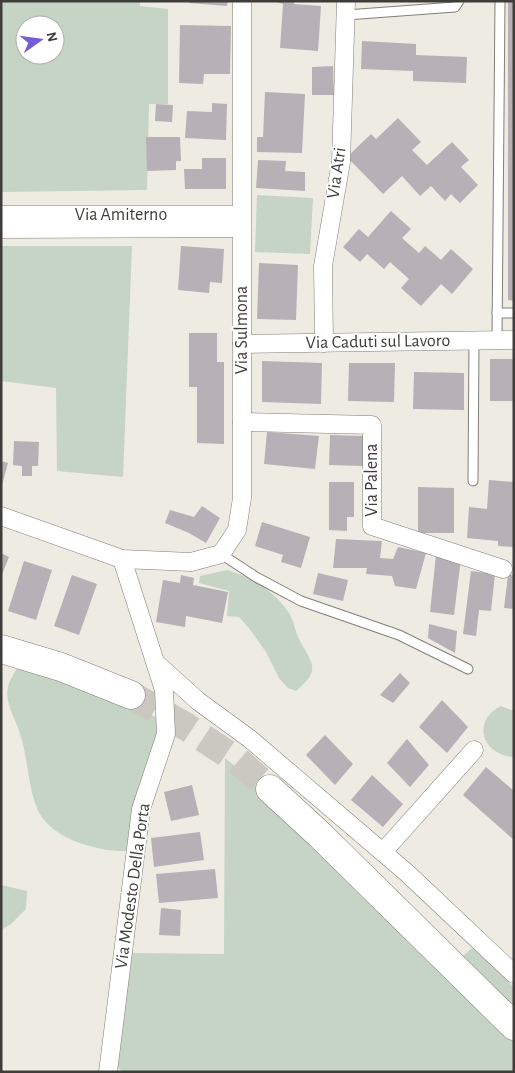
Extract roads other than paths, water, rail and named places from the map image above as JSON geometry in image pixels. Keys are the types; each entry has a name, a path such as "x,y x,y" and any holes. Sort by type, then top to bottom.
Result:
{"highway":[{"path":"1,649 61,667 131,695"},
{"path":"270,788 320,834 514,1026"}],"street":[{"name":"Via Sulmona","path":"221,554 237,530 242,498 242,1"},
{"name":"Via Atri","path":"324,343 323,266 341,162 346,8"},
{"name":"Via Amiterno","path":"1,215 241,221"},
{"name":"Via Amiterno","path":"1,229 241,221"},
{"name":"Via Caduti sul Lavoro","path":"242,344 505,340"},
{"name":"Via Palena","path":"242,422 372,425 372,526 503,569"},
{"path":"1,516 122,558 191,562 221,554"},
{"name":"Via Modesto Della Porta","path":"108,1072 141,809 166,734 164,690 122,558"},
{"path":"154,661 198,701 250,739 383,852 514,974"},
{"path":"383,852 474,750"}],"lane":[{"path":"346,8 455,7 459,1"},
{"path":"500,1 497,313 505,340"},
{"path":"497,313 514,313"},
{"path":"473,481 474,340"},
{"path":"221,554 256,577 301,600 399,635 468,669"}],"tunnel":[{"path":"131,695 185,726 238,761 270,789"}]}
